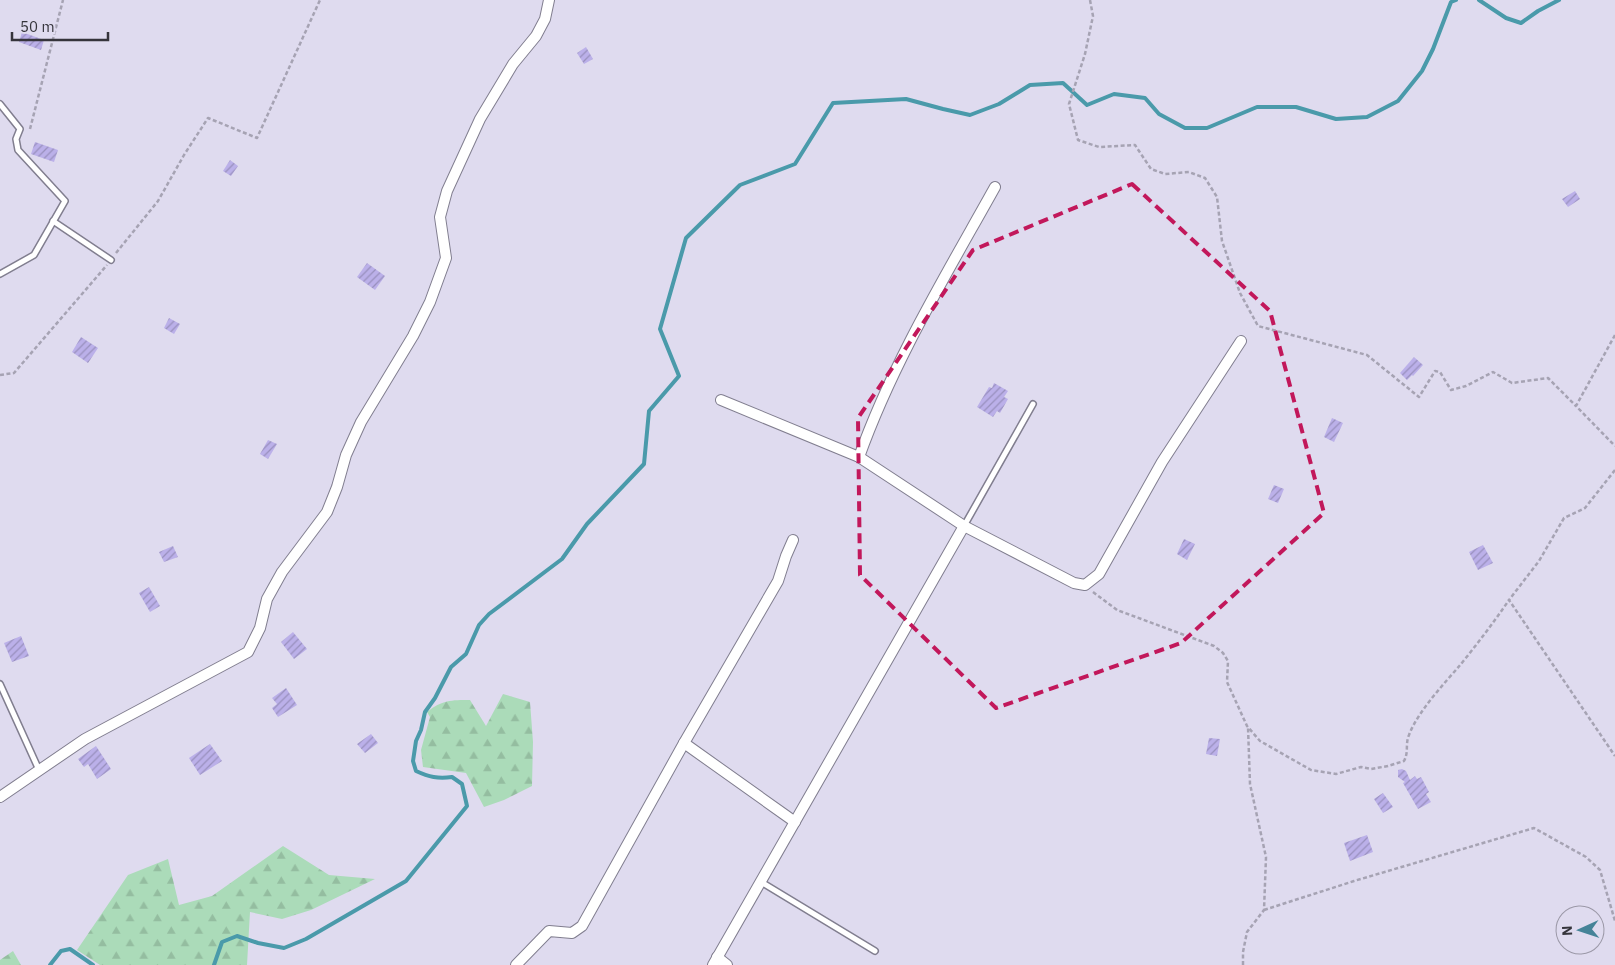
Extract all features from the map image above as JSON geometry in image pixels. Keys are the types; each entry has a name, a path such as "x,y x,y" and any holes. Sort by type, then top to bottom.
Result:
{"street":[{"path":"0,797 85,739 248,652 260,628 266,599 282,572 327,512 337,487 346,455 361,422 405,350 430,302 446,258 440,217 447,191 480,119 513,64 536,36 545,20 549,0"},
{"path":"859,457 871,423 918,324 995,187"},
{"path":"721,400 859,457 964,526 1074,583 1085,585 1099,574 1162,462 1241,341"},
{"path":"727,965 715,961 964,526"},
{"path":"516,965 549,930 572,933 582,926 684,743 778,581 793,540"},
{"path":"684,743 795,822"}],"lane":[{"path":"0,104 20,129 16,139 18,150 64,201 34,255 0,274"},
{"path":"53,220 111,260"},
{"path":"964,526 1033,404"},
{"path":"0,684 39,770"},
{"path":"761,882 875,951"}],"path":[{"path":"18,150 26,142 63,0"},
{"path":"0,375 14,373 111,260 158,200 208,118 257,138 320,0"},
{"path":"1090,0 1094,16 1086,54 1069,104 1078,140 1099,147 1135,146 1151,169 1165,174 1189,172 1205,178 1217,198 1222,241 1240,293 1258,326 1366,355 1419,397 1435,371 1440,372 1451,390 1466,386 1493,372 1512,383 1548,378 1615,446"},
{"path":"1576,406 1615,336"},
{"path":"1085,585 1117,610 1214,646 1223,653 1228,661 1228,682 1248,726 1260,741 1311,770 1336,774 1361,767 1371,769 1388,766 1404,761 1408,754 1406,744 1409,735 1424,710 1488,630 1539,561 1564,518 1585,508 1615,470"},
{"path":"1509,600 1615,756"},
{"path":"1248,726 1250,784 1266,857 1264,910"},
{"path":"1243,965 1243,952 1247,932 1264,910 1534,828 1586,857 1600,870 1615,921"}],"highlighted area":[{"path":"1132,184 1270,311 1324,513 1181,643 996,708 860,575 858,418 973,250"}],"green space":[{"path":"503,694 530,702 533,742 532,786 504,800 484,807 466,773 423,767 421,750 430,717 427,712 437,705 447,702 470,700 486,726"},
{"path":"283,846 329,875 375,879 311,910 282,919 250,912 247,965 100,965 77,950 128,875 168,859 179,905 212,896"},
{"path":"13,951 21,965 0,965 0,960"}],"building":[{"path":"22,32 44,40 41,50 19,42"},
{"path":"586,47 593,59 584,64 577,53"},
{"path":"35,142 58,150 54,162 31,154"},
{"path":"230,160 238,166 231,176 223,171"},
{"path":"1575,191 1580,199 1568,207 1562,199"},
{"path":"367,263 385,276 375,290 357,277"},
{"path":"169,318 180,324 174,334 164,328"},
{"path":"81,337 98,348 88,363 72,352"},
{"path":"1414,357 1423,365 1407,380 1400,373"},
{"path":"994,383 1008,391 1004,397 1008,399 1000,413 997,411 993,417 977,407 989,387 992,388"},
{"path":"1332,418 1343,423 1334,442 1324,437"},
{"path":"268,440 277,444 268,459 260,454"},
{"path":"1274,485 1284,489 1278,503 1268,499"},
{"path":"1184,539 1195,544 1187,560 1177,554"},
{"path":"1483,545 1493,563 1478,570 1469,552"},
{"path":"173,546 178,557 164,562 159,552"},
{"path":"149,587 160,606 150,612 139,593"},
{"path":"293,632 307,649 294,659 281,642"},
{"path":"21,636 29,656 12,662 4,643"},
{"path":"286,688 297,705 278,717 272,708 277,704 272,698"},
{"path":"371,734 378,743 365,753 357,744"},
{"path":"1209,738 1220,739 1217,756 1206,754"},
{"path":"210,744 222,761 200,775 189,758"},
{"path":"96,746 111,769 97,779 88,764 84,767 78,759"},
{"path":"1398,770 1406,771 1410,780 1415,776 1417,779 1421,777 1429,792 1426,794 1431,802 1418,809 1403,783 1405,782 1398,777"},
{"path":"1383,793 1393,807 1383,813 1374,799"},
{"path":"1367,835 1373,852 1350,861 1344,843"}],"waterway":[{"path":"214,965 222,942 237,936 258,943 284,948 306,939 406,881 467,806 462,784 452,777 434,777 416,771 413,761 416,741 421,730 425,712 435,698 451,667 466,654 479,625 489,614 562,559 587,524 644,464 649,411 679,376 660,329 686,238 740,185 795,164 833,103 906,99 970,115 999,104 1030,85 1063,83 1087,105 1114,94 1145,98 1159,114 1185,128 1207,128 1257,107 1296,107 1336,119 1367,117 1398,101 1422,71 1433,49 1451,2 1456,0"},
{"path":"1479,0 1506,18 1521,23 1559,0"},
{"path":"50,965 61,951 70,949 93,965"}]}
